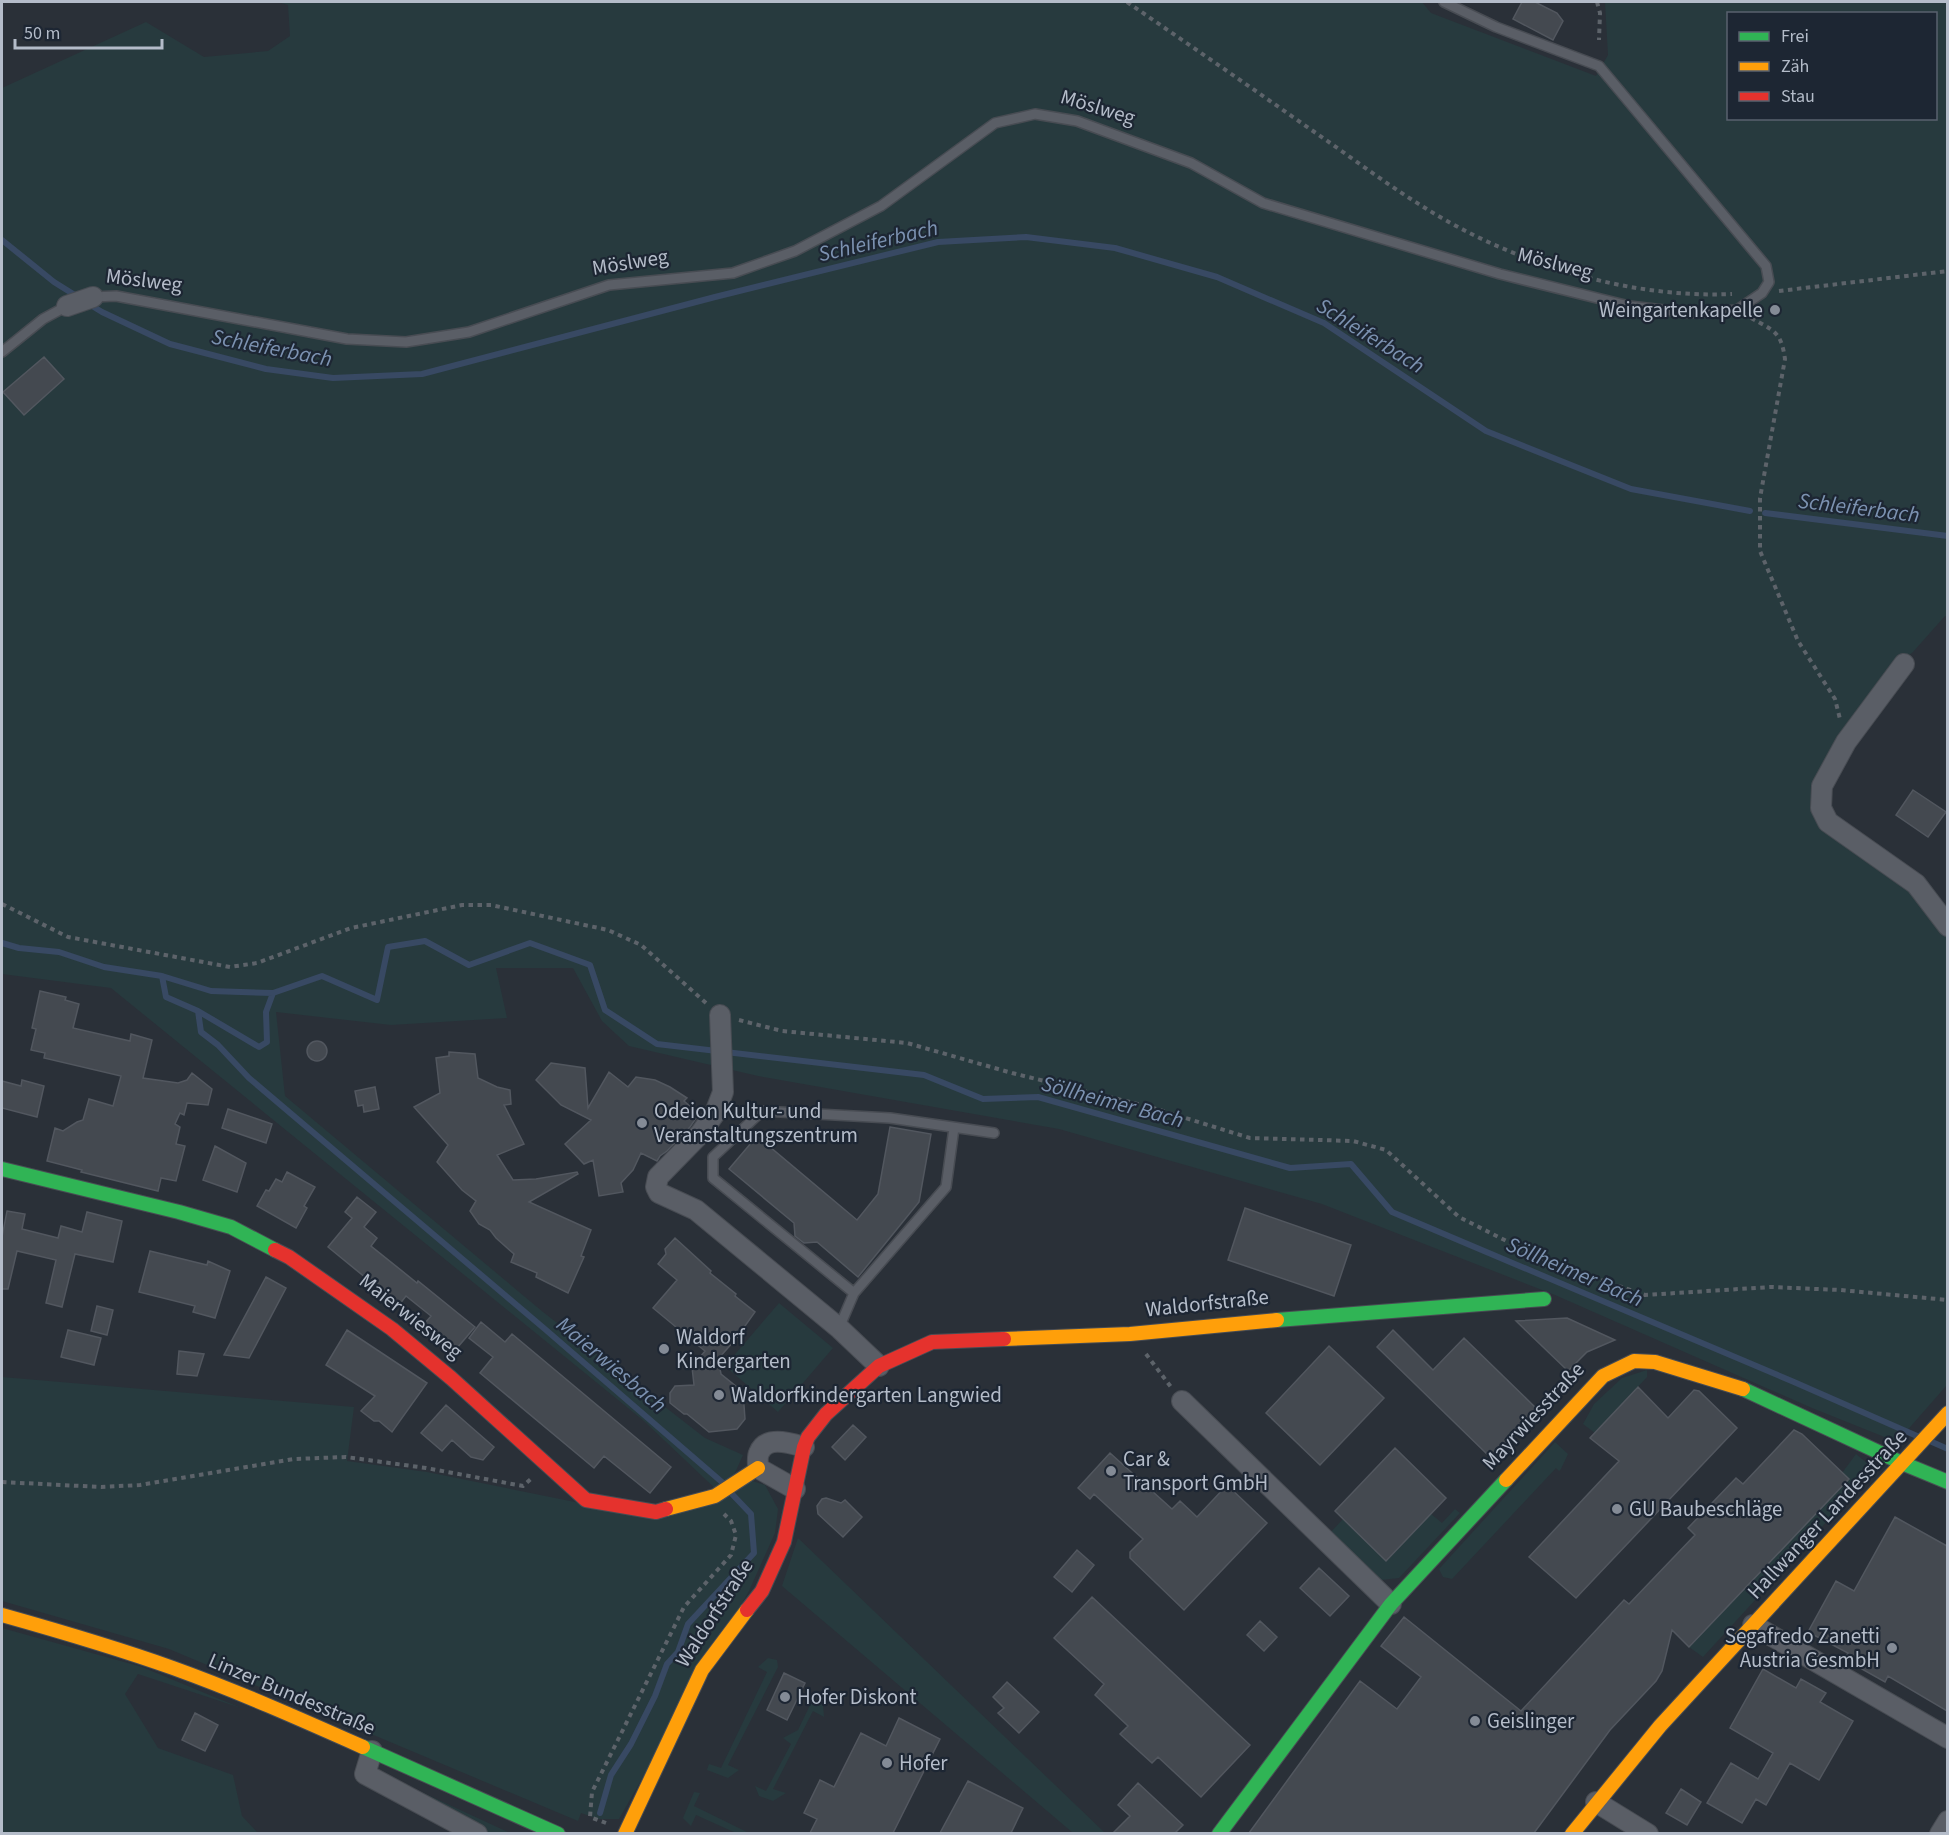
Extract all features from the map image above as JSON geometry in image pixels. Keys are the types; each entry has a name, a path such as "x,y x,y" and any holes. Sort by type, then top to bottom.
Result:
{"street":[{"name":"Möslweg","path":"67,306 93,297"},
{"path":"1904,664 1846,742 1822,786 1821,808 1828,822 1916,884 1947,926"},
{"path":"720,1021 723,1092 715,1113 700,1134 658,1177 656,1187 659,1193 696,1210 839,1328 879,1366"},
{"name":"Maierwiesweg","path":"2,1169 231,1227 289,1257 392,1329 451,1378 586,1500 656,1512 712,1498 758,1468"},
{"name":"Waldorfstraße","path":"626,1832 702,1671 762,1591 784,1542 808,1437 825,1414 879,1366 932,1342 1131,1334 1324,1315 1544,1299"},
{"name":"Mayrwiesstraße","path":"1219,1833 1391,1604 1603,1376 1634,1360 1655,1362 1734,1385 1905,1460 1947,1482"},
{"path":"1182,1401 1391,1604"},
{"name":"Hallwanger Landesstraße","path":"1572,1833 1660,1725 1944,1417"},
{"path":"795,1489 758,1468 758,1453 766,1444 780,1441 804,1447"},
{"name":"Linzer Bundesstraße","path":"2,1615 96,1642 174,1668 284,1712 558,1833"},
{"path":"1753,1625 1947,1738"},
{"path":"372,1751 365,1774 477,1833"},
{"path":"1596,1802 1648,1833"},
{"path":"1940,1833 1947,1821"}],"lane":[{"path":"1444,2 1496,27 1599,66 1766,266 1769,282 1762,293 1737,310"},
{"name":"Möslweg","path":"93,297 116,296 347,339 406,342 469,332 609,285 733,273 795,252 880,206 995,123 1035,114 1077,121 1191,163 1263,203 1500,274 1629,306 1690,313 1737,310"},
{"name":"Möslweg","path":"2,352 43,319 67,306"},
{"path":"854,1293 713,1178 713,1157 762,1111 890,1118 994,1133"},
{"path":"839,1328 854,1293 946,1188 954,1128"}],"path":[{"path":"1127,2 1422,206 1482,240 1551,267 1628,286 1702,296 1762,293 1947,271"},
{"path":"1597,2 1600,13 1599,40"},
{"path":"1737,310 1773,330 1782,341 1785,359 1760,498 1760,551 1798,641 1835,699 1846,742"},
{"path":"2,904 68,937 230,966 257,963 351,928 462,905 491,905 608,930 641,945 720,1021 782,1031 907,1043 1012,1073 1150,1107 1250,1138 1353,1141 1386,1150 1458,1217 1548,1262 1645,1294 1771,1287 1840,1290 1947,1300"},
{"path":"1131,1334 1182,1401"},
{"path":"2,1482 101,1487 140,1485 294,1459 346,1457 426,1468 523,1486 547,1465"},
{"path":"626,1832 590,1817 592,1792 684,1607 732,1555 736,1535 730,1521 712,1498"}],"green space":[{"path":"278,2 1422,2 1431,13 1596,76 1608,55 1605,2 1947,2 1947,617 1945,616 1913,652 1895,666 1816,809 1894,873 1947,935 1947,1385 1897,1442 1812,1408 1555,1295 1322,1204 1059,1129 758,1076 629,1046 602,1021 573,968 496,968 507,1018 391,1025 276,1012 285,1096 543,1312 705,1438 743,1455 734,1475 765,1485 778,1509 775,1533 749,1591 619,1819 599,1819 581,1813 578,1821 169,1649 2,1601 2,1377 354,1407 347,1461 427,1472 654,1518 722,1495 644,1421 111,988 2,974 2,88 146,22 204,57 268,51 290,36 288,5"},
{"path":"779,1303 833,1348 778,1412 725,1366"},
{"path":"1647,1370 1647,1377 1595,1433 1583,1424 1594,1404 1622,1378"},
{"path":"1555,1442 1568,1454 1561,1469 1559,1471 1556,1468 1452,1579 1443,1577 1439,1569"},
{"path":"1856,1454 1872,1467 1871,1473 1703,1657 1689,1647 1842,1473"},
{"path":"1455,1509 1460,1513 1399,1578 1381,1580 1330,1533 1343,1519 1386,1560 1431,1514 1442,1523"},
{"path":"798,1538 1105,1833 1073,1833 782,1586"},
{"path":"2,1628 142,1667 241,1708 138,1674 125,1694 158,1748 233,1775 242,1816 258,1833 2,1833"},
{"path":"768,1658 777,1660 778,1667 728,1765 739,1770 728,1778 707,1770 709,1764 721,1768 767,1672 758,1667"},
{"path":"813,1699 823,1705 824,1717 813,1711 773,1789 786,1793 773,1801 759,1796 755,1786 766,1791 791,1744 783,1738 798,1730"},
{"path":"388,1788 417,1790 510,1833 449,1833 450,1831"},
{"path":"694,1792 700,1793 694,1806 749,1833 736,1833 696,1815 691,1826 683,1818"}],"building":[{"path":"1522,2 1535,2 1557,13 1563,21 1553,40 1513,19"},
{"path":"44,357 64,379 24,415 3,392"},
{"path":"1913,790 1946,812 1928,837 1896,815"},
{"path":"40,991 66,997 65,1000 79,1004 73,1028 130,1041 131,1034 152,1040 143,1078 178,1083 187,1080 192,1073 212,1089 208,1105 187,1103 184,1115 180,1113 175,1124 180,1127 176,1144 185,1146 176,1181 161,1178 158,1191 47,1161 55,1128 63,1131 83,1120 89,1099 113,1106 121,1076 44,1058 45,1053 31,1050 36,1029 32,1028"},
{"path":"317,1041 324,1044 327,1051 324,1058 317,1061 310,1058 307,1051 310,1044"},
{"path":"449,1052 475,1054 478,1078 510,1090 511,1104 504,1105 524,1144 497,1155 513,1180 536,1179 577,1172 578,1174 529,1202 591,1230 581,1256 584,1257 568,1293 536,1277 537,1273 511,1262 514,1254 490,1230 479,1224 470,1211 476,1201 462,1190 437,1162 448,1145 414,1107 440,1093 436,1058 449,1056"},
{"name":"Odeion Kultur- und Veranstaltungszentrum","path":"551,1063 585,1068 588,1108 609,1072 628,1087 636,1077 655,1080 670,1087 687,1098 684,1101 699,1114 690,1127 657,1161 641,1153 633,1170 621,1183 623,1192 599,1196 593,1160 584,1164 565,1144 591,1120 561,1105 536,1080"},
{"path":"22,1080 44,1086 37,1117 2,1108 2,1081 21,1086"},
{"path":"375,1087 379,1109 364,1112 363,1105 358,1106 355,1091"},
{"path":"228,1109 272,1124 266,1143 222,1128"},
{"path":"890,1127 931,1134 919,1202 858,1277 817,1242 804,1243 795,1236 794,1223 729,1169 757,1136 857,1220 878,1194"},
{"path":"215,1146 246,1163 237,1192 203,1180"},
{"path":"287,1172 315,1187 304,1206 307,1208 296,1228 257,1206 266,1190 269,1191 276,1179 282,1182"},
{"path":"357,1197 376,1212 364,1227 377,1238 371,1246 475,1327 451,1355 420,1329 431,1316 406,1296 399,1305 328,1247 352,1218 345,1212"},
{"path":"1245,1208 1351,1245 1334,1296 1228,1260"},
{"path":"7,1211 25,1214 22,1229 58,1238 61,1226 82,1232 87,1212 122,1221 113,1262 75,1254 62,1307 46,1303 56,1260 17,1251 8,1289 2,1289 2,1237"},
{"path":"675,1238 711,1271 710,1273 755,1312 718,1359 721,1374 743,1392 745,1419 737,1429 709,1432 670,1403 670,1393 675,1386 694,1385 692,1367 705,1351 653,1308 677,1280 658,1264 666,1254 665,1249"},
{"path":"150,1251 207,1265 208,1261 230,1271 215,1318 193,1312 195,1306 139,1292"},
{"path":"266,1277 286,1288 249,1358 224,1355"},
{"path":"97,1306 113,1310 107,1335 91,1331"},
{"path":"1567,1318 1615,1340 1587,1352 1568,1371 1516,1321"},
{"path":"481,1322 505,1342 512,1334 671,1467 650,1493 604,1456 594,1468 480,1373 493,1357 469,1338"},
{"path":"68,1330 101,1338 94,1365 61,1357"},
{"path":"347,1330 427,1383 392,1432 379,1421 374,1421 361,1411 375,1396 326,1365"},
{"path":"1393,1330 1433,1370 1464,1338 1538,1410 1491,1458 1377,1347"},
{"path":"1329,1346 1384,1398 1320,1465 1266,1413"},
{"path":"179,1351 204,1354 197,1376 177,1374"},
{"name":"GU Baubeschläge","path":"1638,1387 1668,1418 1694,1390 1699,1391 1737,1428 1576,1598 1529,1557 1619,1461 1590,1438"},
{"path":"446,1405 494,1447 483,1460 471,1457 452,1440 442,1451 421,1433"},
{"path":"853,1425 866,1437 845,1460 832,1447"},
{"name":"Geislinger","path":"1794,1430 1802,1434 1849,1479 1689,1647 1672,1630 1662,1671 1656,1681 1610,1730 1534,1833 1249,1833 1360,1681 1397,1709 1421,1677 1381,1646 1404,1617 1521,1711 1624,1600 1629,1604 1695,1535 1688,1528 1736,1478 1743,1484"},
{"path":"1395,1448 1446,1498 1386,1561 1335,1511"},
{"path":"1110,1453 1172,1509 1180,1501 1197,1517 1227,1485 1267,1523 1184,1610 1130,1558 1130,1552 1143,1539 1094,1494 1090,1499 1078,1488"},
{"path":"826,1498 841,1503 845,1500 862,1517 843,1537 818,1514 817,1506 822,1499"},
{"path":"1895,1517 1947,1546 1947,1711 1888,1676 1885,1682 1844,1659 1848,1653 1808,1632 1836,1581 1854,1591"},
{"path":"1077,1550 1094,1565 1072,1592 1054,1577"},
{"path":"1319,1568 1349,1596 1330,1616 1300,1588"},
{"path":"1092,1597 1250,1745 1201,1797 1158,1757 1152,1763 1120,1734 1128,1726 1095,1695 1104,1684 1054,1638"},
{"path":"1260,1621 1277,1637 1264,1651 1247,1635"},
{"path":"1763,1669 1796,1688 1801,1679 1826,1693 1820,1702 1853,1721 1819,1780 1790,1763 1766,1805 1756,1799 1742,1823 1707,1803 1731,1763 1758,1779 1773,1753 1730,1728"},
{"path":"784,1673 805,1683 787,1720 767,1710"},
{"path":"1007,1682 1039,1712 1019,1733 998,1713 1004,1708 993,1697"},
{"path":"195,1713 218,1725 205,1751 182,1740"},
{"name":"Hofer","path":"899,1718 940,1739 893,1833 810,1833 817,1819 804,1813 820,1780 834,1787 861,1733 886,1746"},
{"path":"968,1781 1023,1808 1011,1833 940,1833"},
{"path":"1138,1783 1183,1825 1175,1833 1113,1833 1130,1816 1118,1805"},
{"path":"1681,1789 1701,1802 1687,1825 1666,1813"}],"waterway":[{"name":"Schleiferbach","path":"89,304 170,344 266,369 333,378 422,374 715,297 938,242 1026,237 1115,248 1217,277 1324,323 1486,431 1631,489 1750,511"},
{"name":"Schleiferbach","path":"2,240 54,282 78,297"},
{"name":"Schleiferbach","path":"1765,513 1948,536"},
{"name":"Söllheimer Bach","path":"2,943 19,948 59,952 104,967 162,976 211,991 273,993 322,976 377,1000 388,947 425,941 469,965 530,943 590,965 605,1010 657,1044 924,1075 983,1099 1038,1097 1290,1168 1351,1164 1392,1212 1917,1436"},
{"name":"Söllheimer Bach","path":"162,976 166,997 198,1011 259,1047 267,1042 266,1012 273,993"},
{"name":"Maierwiesbach","path":"198,1011 201,1032 218,1045 249,1078 723,1483"},
{"name":"Söllheimer Bach","path":"1932,1442 1948,1449"},
{"name":"Maierwiesbach","path":"600,1813 611,1775 631,1744 655,1696 667,1664 678,1652 688,1624 754,1553 751,1514 731,1493"}],"traffic: fast":[{"path":"2,1169 231,1227 275,1250"},
{"path":"1277,1320 1544,1299"},
{"path":"1743,1389 1948,1482"},
{"path":"1219,1834 1391,1604 1506,1480"},
{"path":"363,1747 558,1834"}],"traffic: slow":[{"path":"1004,1339 1130,1334 1277,1320"},
{"path":"1506,1480 1603,1376 1634,1361 1655,1362 1743,1389"},
{"path":"1572,1834 1660,1726 1948,1413"},
{"path":"666,1509 715,1496 758,1468"},
{"path":"625,1834 702,1670 747,1610"},
{"path":"2,1615 173,1668 363,1747"}],"traffic: jam":[{"path":"275,1250 289,1257 392,1329 451,1378 586,1500 656,1512 666,1509"},
{"path":"747,1610 762,1591 784,1542 804,1447 808,1437 826,1414 879,1366 932,1342 1004,1339"}],"place":[{"name":"Weingartenkapelle","path":"1775,310"},
{"name":"Odeion Kultur- und Veranstaltungszentrum","path":"642,1123"},
{"name":"Waldorf Kindergarten","path":"664,1349"},
{"name":"Waldorfkindergarten Langwied","path":"719,1395"},
{"name":"Car & Transport GmbH","path":"1111,1471"},
{"name":"GU Baubeschläge","path":"1617,1509"},
{"name":"Segafredo Zanetti Austria GesmbH","path":"1892,1648"},
{"name":"Hofer Diskont","path":"785,1697"},
{"name":"Geislinger","path":"1475,1721"},
{"name":"Hofer","path":"887,1763"}]}
